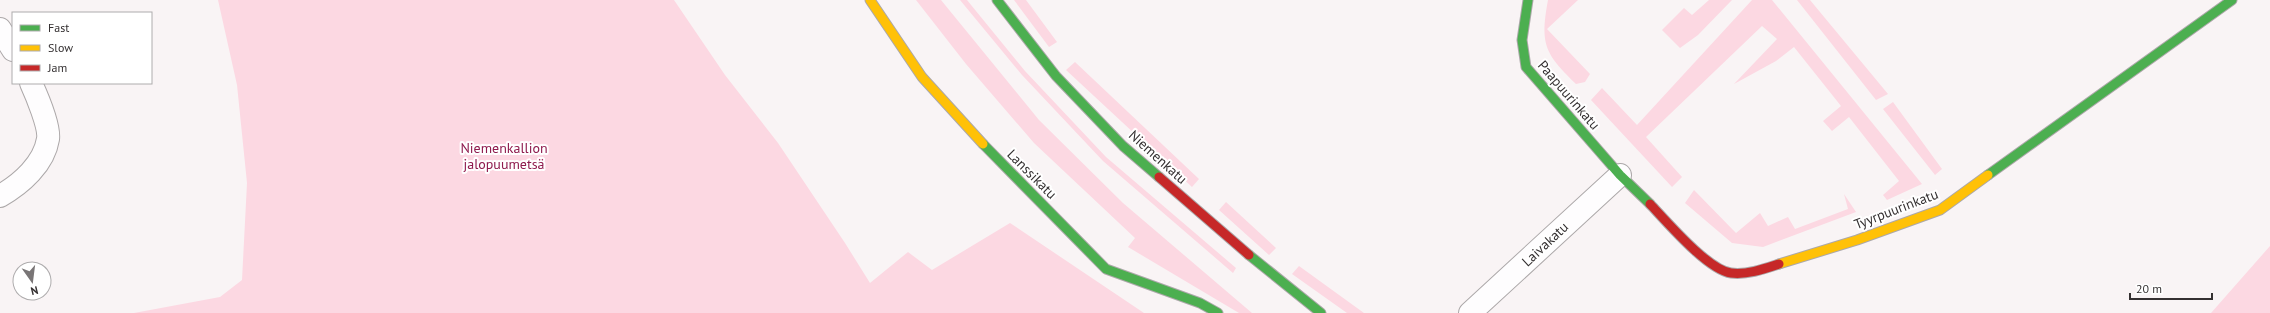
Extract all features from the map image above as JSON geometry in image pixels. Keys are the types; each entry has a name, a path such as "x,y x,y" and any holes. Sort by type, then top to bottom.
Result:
{"street":[{"name":"Lanssikatu","path":"870,0 922,77 1001,164 1106,269 1200,303 1218,313"},
{"name":"Niemenkatu","path":"998,0 1056,76 1123,146 1267,271 1321,313"},
{"name":"Paapuurinkatu","path":"1528,0 1522,40 1526,67 1620,175"},
{"name":"Tyyrpuurinkatu","path":"1620,175 1708,263 1730,273 1754,272 1857,240 1940,210 2232,0"},
{"path":"0,29 12,48"},
{"path":"0,196 12,189 38,164 48,138 39,101 31,84"},
{"name":"Laivakatu","path":"1470,313 1620,175"}],"green space":[{"name":"Niemenkallion jalopuumetsä","path":"218,0 674,0 725,75 778,143 870,283 908,252 932,270 1010,223 1144,313 134,313 220,297 242,280 247,183 237,85"},
{"path":"916,0 941,0 1039,120 1123,203 1252,313 1239,313 1128,247 1135,238 1034,143 966,64"},
{"path":"960,0 967,0 1025,71 1106,157 1236,268 1233,273 1103,161 1022,75"},
{"path":"1014,0 1026,0 1057,42 1049,47"},
{"path":"1548,0 1578,0 1547,29 1590,74 1585,82 1576,84 1557,64 1547,47 1544,27"},
{"path":"1709,0 1732,0 1698,35 1680,48 1662,30 1684,8 1692,15"},
{"path":"1752,0 1772,0 1922,184 1887,200 1883,195 1899,181 1849,117 1832,131 1823,121 1841,106 1794,47 1776,61 1734,84 1777,39 1762,26 1646,137 1682,177 1672,187 1591,100 1602,88 1637,125"},
{"path":"1797,0 1810,0 1888,94 1876,100"},
{"path":"1075,62 1199,179 1192,187 1066,70"},
{"path":"1893,102 1942,169 1935,175 1883,109"},
{"path":"1694,190 1736,233 1760,213 1768,226 1788,217 1795,229 1848,209 1844,194 1856,212 1763,247 1732,243 1685,203"},
{"path":"1226,202 1276,248 1269,255 1219,210"},
{"path":"2270,246 2270,313 2211,313"},
{"path":"1299,266 1364,313 1347,313 1292,274"}],"traffic: fast":[{"path":"997,0 1056,76 1123,146 1159,177"},
{"path":"1528,0 1522,40 1526,67 1620,175 1650,204"},
{"path":"1988,175 2232,0"},
{"path":"983,144 1106,269 1200,303 1218,313"},
{"path":"1249,255 1321,313"}],"traffic: slow":[{"path":"870,0 922,77 983,144"},
{"path":"1779,264 1857,240 1940,210 1988,175"}],"traffic: jam":[{"path":"1159,177 1249,255"},
{"path":"1650,204 1688,244 1700,255 1722,270 1731,273 1743,273 1779,264"}]}
